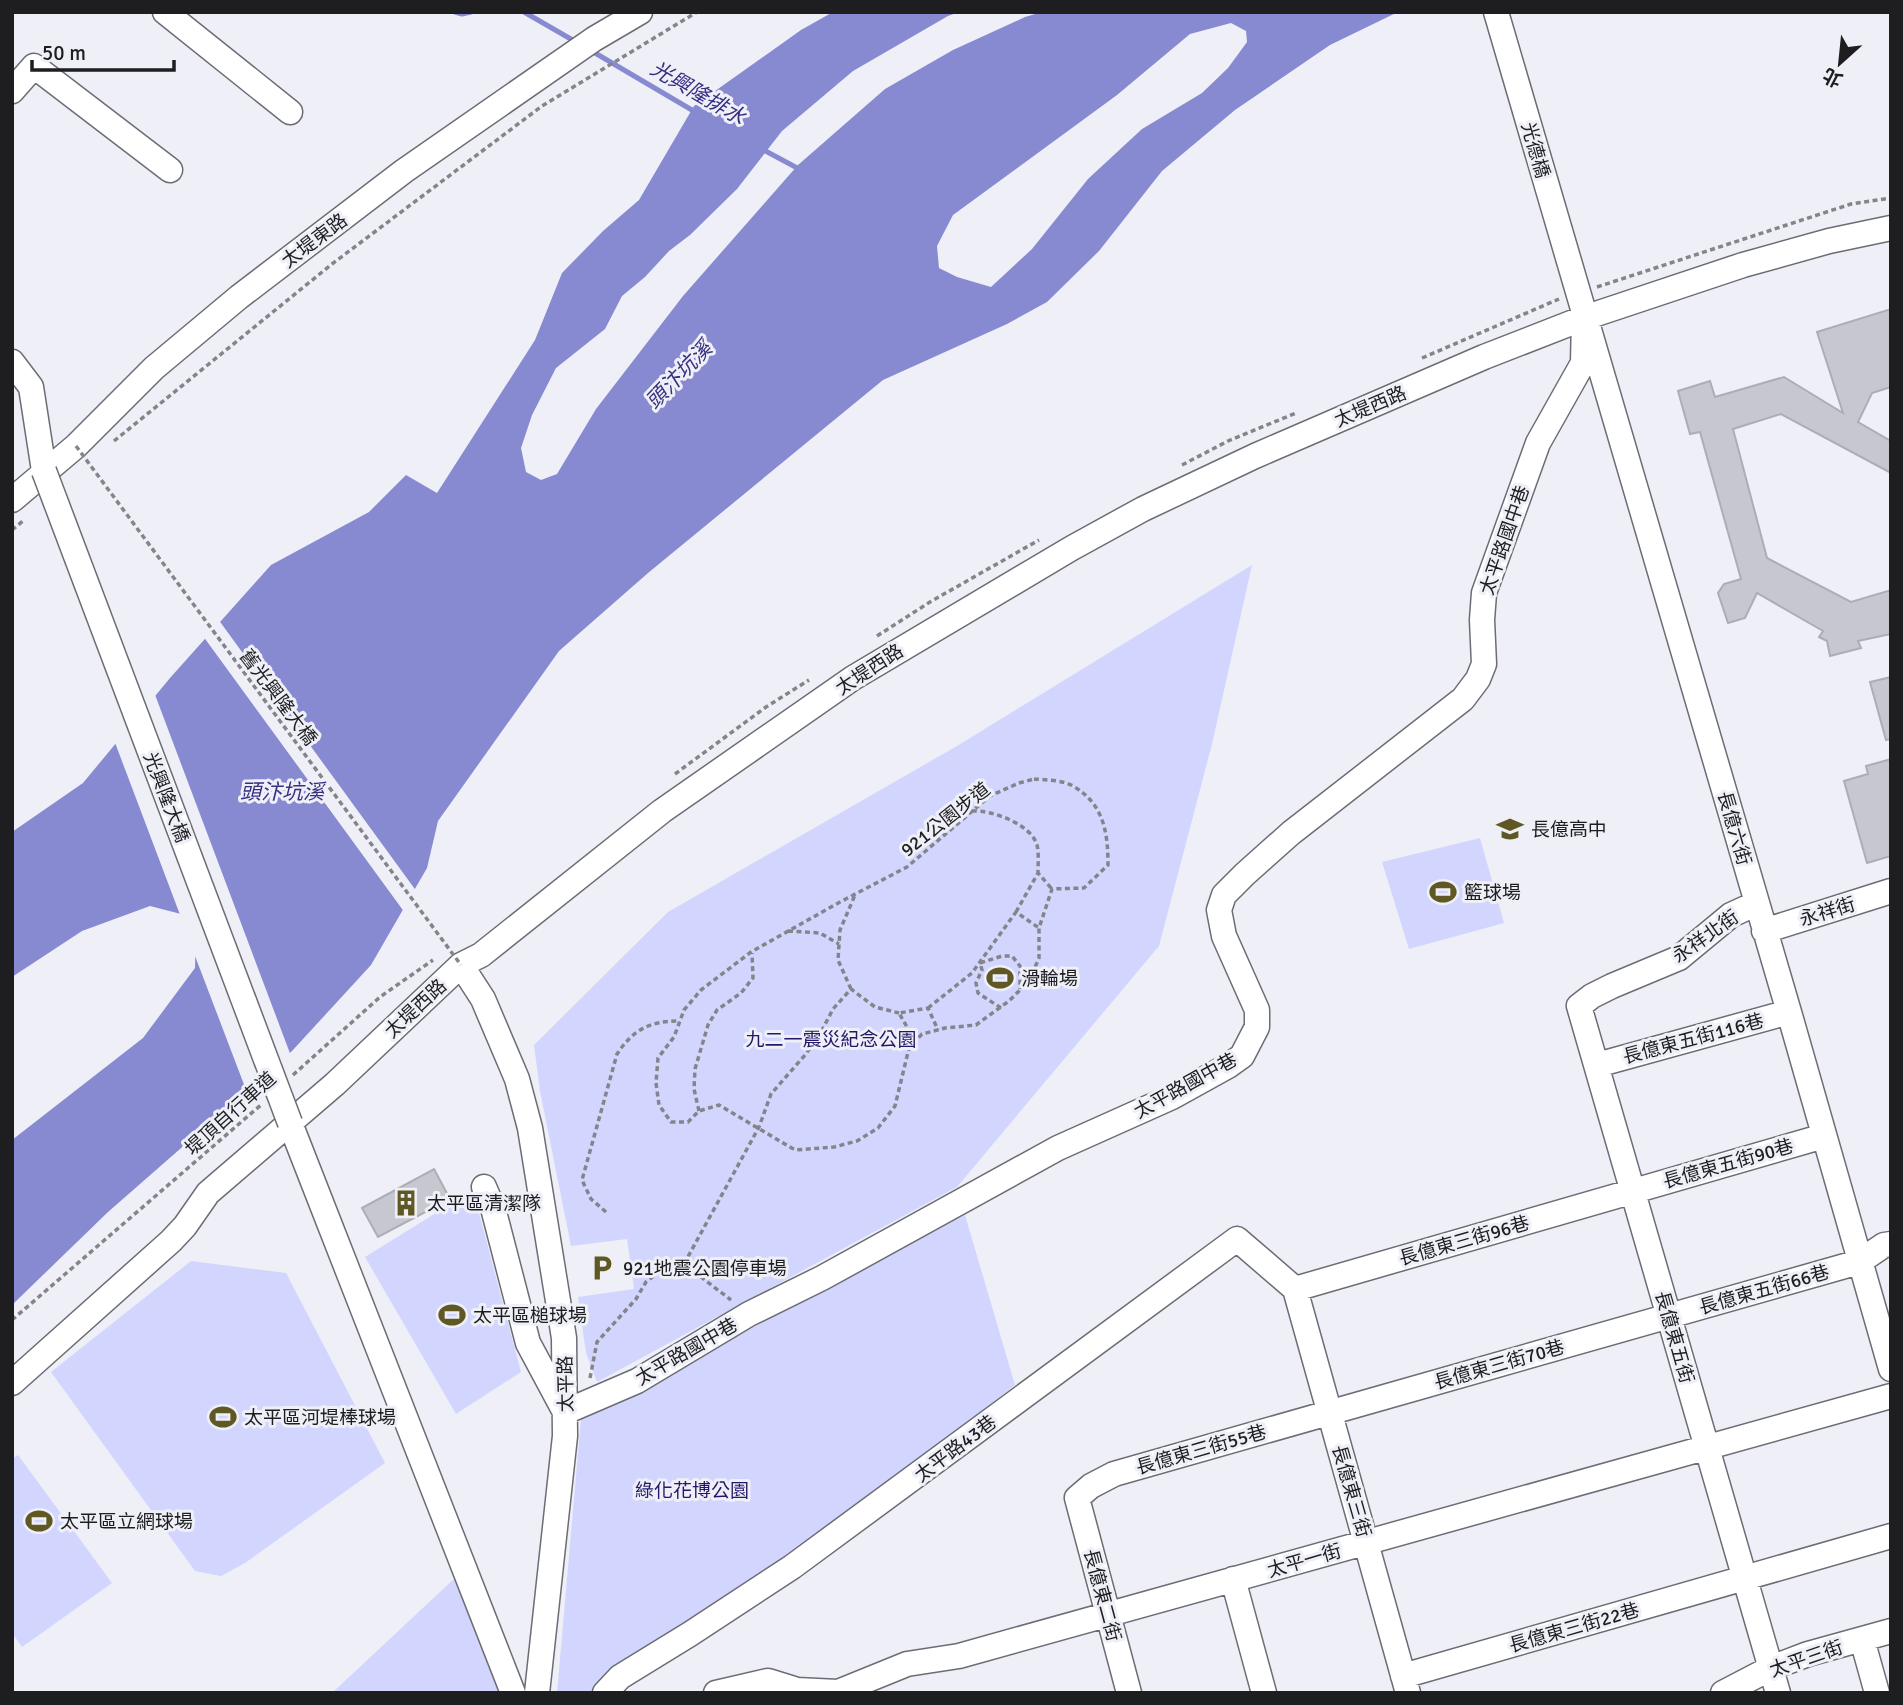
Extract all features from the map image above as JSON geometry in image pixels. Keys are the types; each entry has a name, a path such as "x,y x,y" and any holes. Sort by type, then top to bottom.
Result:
{"street":[{"path":"165,12 290,112"},
{"name":"太堤東路","path":"12,500 76,446 154,368 239,297 404,172 594,39 640,12"},
{"name":"光德橋","path":"1496,12 1577,291"},
{"path":"12,91 34,66 170,170"},
{"name":"太堤西路","path":"12,1383 171,1241 208,1193 290,1123 457,956 481,955 662,811 853,678 1072,548 1143,509 1255,456 1484,357 1584,318 1743,265 1829,241 1891,228"},
{"name":"長億六街","path":"1577,291 1891,1369"},
{"name":"太平路國中巷","path":"575,1408 637,1381 749,1314 834,1272 1058,1148 1172,1097 1242,1056 1257,1027 1257,1010 1224,936 1220,910 1224,895 1291,833 1463,699 1478,679 1484,664 1484,593 1538,443 1583,363 1584,318"},
{"path":"12,362 32,387 12,408"},
{"name":"光興隆大橋","path":"32,387 44,471 290,1123"},
{"name":"永祥街","path":"1764,931 1891,891"},
{"name":"永祥北街","path":"1579,1006 1612,986 1679,958 1731,915 1755,904"},
{"name":"太平路","path":"457,956 483,999 505,1048 517,1079 530,1128 575,1408 565,1436 537,1693"},
{"name":"長億東五街","path":"1579,1006 1778,1693"},
{"name":"長億東五街116巷","path":"1597,1065 1789,1012"},
{"path":"290,1123 513,1693"},
{"name":"長億東五街90巷","path":"1633,1191 1824,1136"},
{"path":"484,1187 493,1208 528,1343 575,1408"},
{"name":"長億東三街96巷","path":"1295,1289 1633,1191"},
{"name":"太平路43巷","path":"605,1693 620,1677 792,1567 1237,1239 1295,1289"},
{"name":"長億東五街66巷","path":"1669,1316 1859,1262 1884,1245 1891,1244"},
{"name":"長億東三街","path":"1295,1289 1405,1684"},
{"name":"長億東三街70巷","path":"1329,1412 1669,1316"},
{"name":"太平一街","path":"716,1693 768,1681 809,1692 838,1692 907,1664 959,1656 1891,1396"},
{"name":"長億東三街55巷","path":"1077,1498 1091,1486 1114,1474 1329,1412"},
{"name":"長億東二街","path":"1077,1498 1129,1693"},
{"name":"長億東三街22巷","path":"1405,1684 1891,1536"},
{"path":"1233,1579 1264,1693"},
{"name":"太平三街","path":"1723,1693 1771,1668 1808,1654 1891,1631"},
{"path":"1862,1639 1877,1693"}],"path":[{"path":"109,444 332,264 542,106 697,12"},
{"path":"1577,291 1851,204 1891,198"},
{"name":"舊光興隆大橋","path":"76,446 457,956"},
{"name":"921公園步道","path":"915,1041 909,1048 902,1067 895,1106 878,1128 857,1140 834,1147 795,1150 719,1105 699,1111 688,1122 671,1122 659,1105 656,1083 658,1058 674,1037 684,1010 701,990 751,952 907,867 990,796 1034,779 1072,785 1093,803 1108,835 1108,865 1084,888 1052,889"},
{"path":"855,895 840,930 838,960 851,989 875,1007 899,1013 928,1008 972,973 1017,912 1038,873 1037,844 1022,826 998,814 972,811"},
{"path":"899,1013 915,1041 922,1034 976,1025 1020,991 1029,981 1039,958 1039,929 1052,889 1038,873"},
{"path":"1017,912 1039,929"},
{"path":"788,931 820,933 839,944"},
{"path":"699,1111 694,1089 695,1069 702,1043 717,1010 741,993 753,978 751,952"},
{"name":"堤頂自行車道","path":"287,1081 380,997 457,956"},
{"path":"980,963 1002,956 1012,956 1020,966 1020,991"},
{"path":"980,963 982,970 976,983 978,993 1001,1008"},
{"path":"684,1264 759,1127 771,1094 805,1055 833,1009 851,989"},
{"path":"928,1008 938,1030"},
{"path":"606,1212 591,1199 582,1180 617,1054 628,1037 641,1029 654,1024 680,1021"},
{"name":"堤頂自行車道","path":"12,1321 270,1097"},
{"path":"575,1408 597,1342 636,1298 646,1282 664,1268 684,1264 749,1314"}],"green space":[{"name":"九二一震災紀念公園","path":"1252,565 1212,744 1159,946 957,1187 597,1382 586,1353 578,1297 634,1289 627,1239 571,1246 540,1091 534,1045 668,912 957,746"},
{"name":"籃球場","path":"1480,838 1504,923 1409,949 1382,862"},
{"name":"太平區槌球場","path":"473,1190 521,1372 456,1414 365,1257"},
{"name":"綠化花博公園","path":"965,1215 1015,1385 618,1693 557,1693 581,1419"},
{"name":"太平區河堤棒球場","path":"191,1261 286,1273 385,1463 245,1563 221,1576 195,1571 51,1372"},
{"name":"太平區立網球場","path":"18,1455 112,1583 22,1647 12,1633 12,1459"},
{"path":"456,1577 506,1693 332,1693"}],"water":[{"name":"頭汴坑溪","path":"833,12 959,12 853,71 782,131 737,189 622,296 605,329 556,368 532,415 521,448 526,472 541,480 557,474 596,409 683,296 798,165 885,89 953,50 1042,12 1398,12 1330,45 1235,110 1162,171 1099,251 1047,302 1007,324 883,380 648,573 559,651 438,821 427,868 371,965 292,1051 108,1212 12,1305 12,1140 143,1038 195,968 196,929 181,914 150,906 82,931 12,977 12,832 83,783 170,678 271,565 369,512 406,475 437,493 535,340 562,273 603,231 639,200 694,106 801,30","holes":["1231,23 1246,31 1247,42 1228,68 1202,93 1142,129 1088,179 1032,249 991,287 957,277 939,268 937,246 953,215 1117,95 1190,34"]}],"pier":[{"path":"218,619 417,892 405,913 203,636"},
{"path":"154,692 291,1056 248,1095 192,948 192,931 182,920 114,740"}],"building":[{"path":"1891,309 1891,387 1872,393 1858,422 1891,441 1891,473 1781,414 1733,429 1767,558 1851,602 1891,590 1891,634 1858,641 1861,648 1830,656 1827,641 1819,637 1823,631 1757,593 1745,618 1728,623 1718,593 1724,584 1741,579 1700,432 1690,434 1678,391 1710,381 1715,397 1784,377 1843,413 1817,332"},
{"path":"1891,677 1891,739 1886,740 1870,682"},
{"path":"1891,759 1891,856 1867,863 1844,781 1868,774 1866,766"},
{"name":"太平區清潔隊","path":"434,1169 450,1199 378,1237 362,1208"}],"waterway":[{"name":"光興隆排水","path":"455,12 471,12"},
{"name":"光興隆排水","path":"524,12 576,42"},
{"name":"光興隆排水","path":"590,50 697,113"},
{"name":"光興隆排水","path":"760,148 801,170"}],"place":[{"name":"長億高中","path":"1510,829"},
{"name":"籃球場","path":"1443,892"},
{"name":"滑輪場","path":"1000,978"},
{"name":"太平區清潔隊","path":"406,1203"},
{"name":"921地震公園停車場","path":"602,1268"},
{"name":"太平區槌球場","path":"452,1315"},
{"name":"太平區河堤棒球場","path":"223,1417"},
{"name":"太平區立網球場","path":"39,1521"}]}
